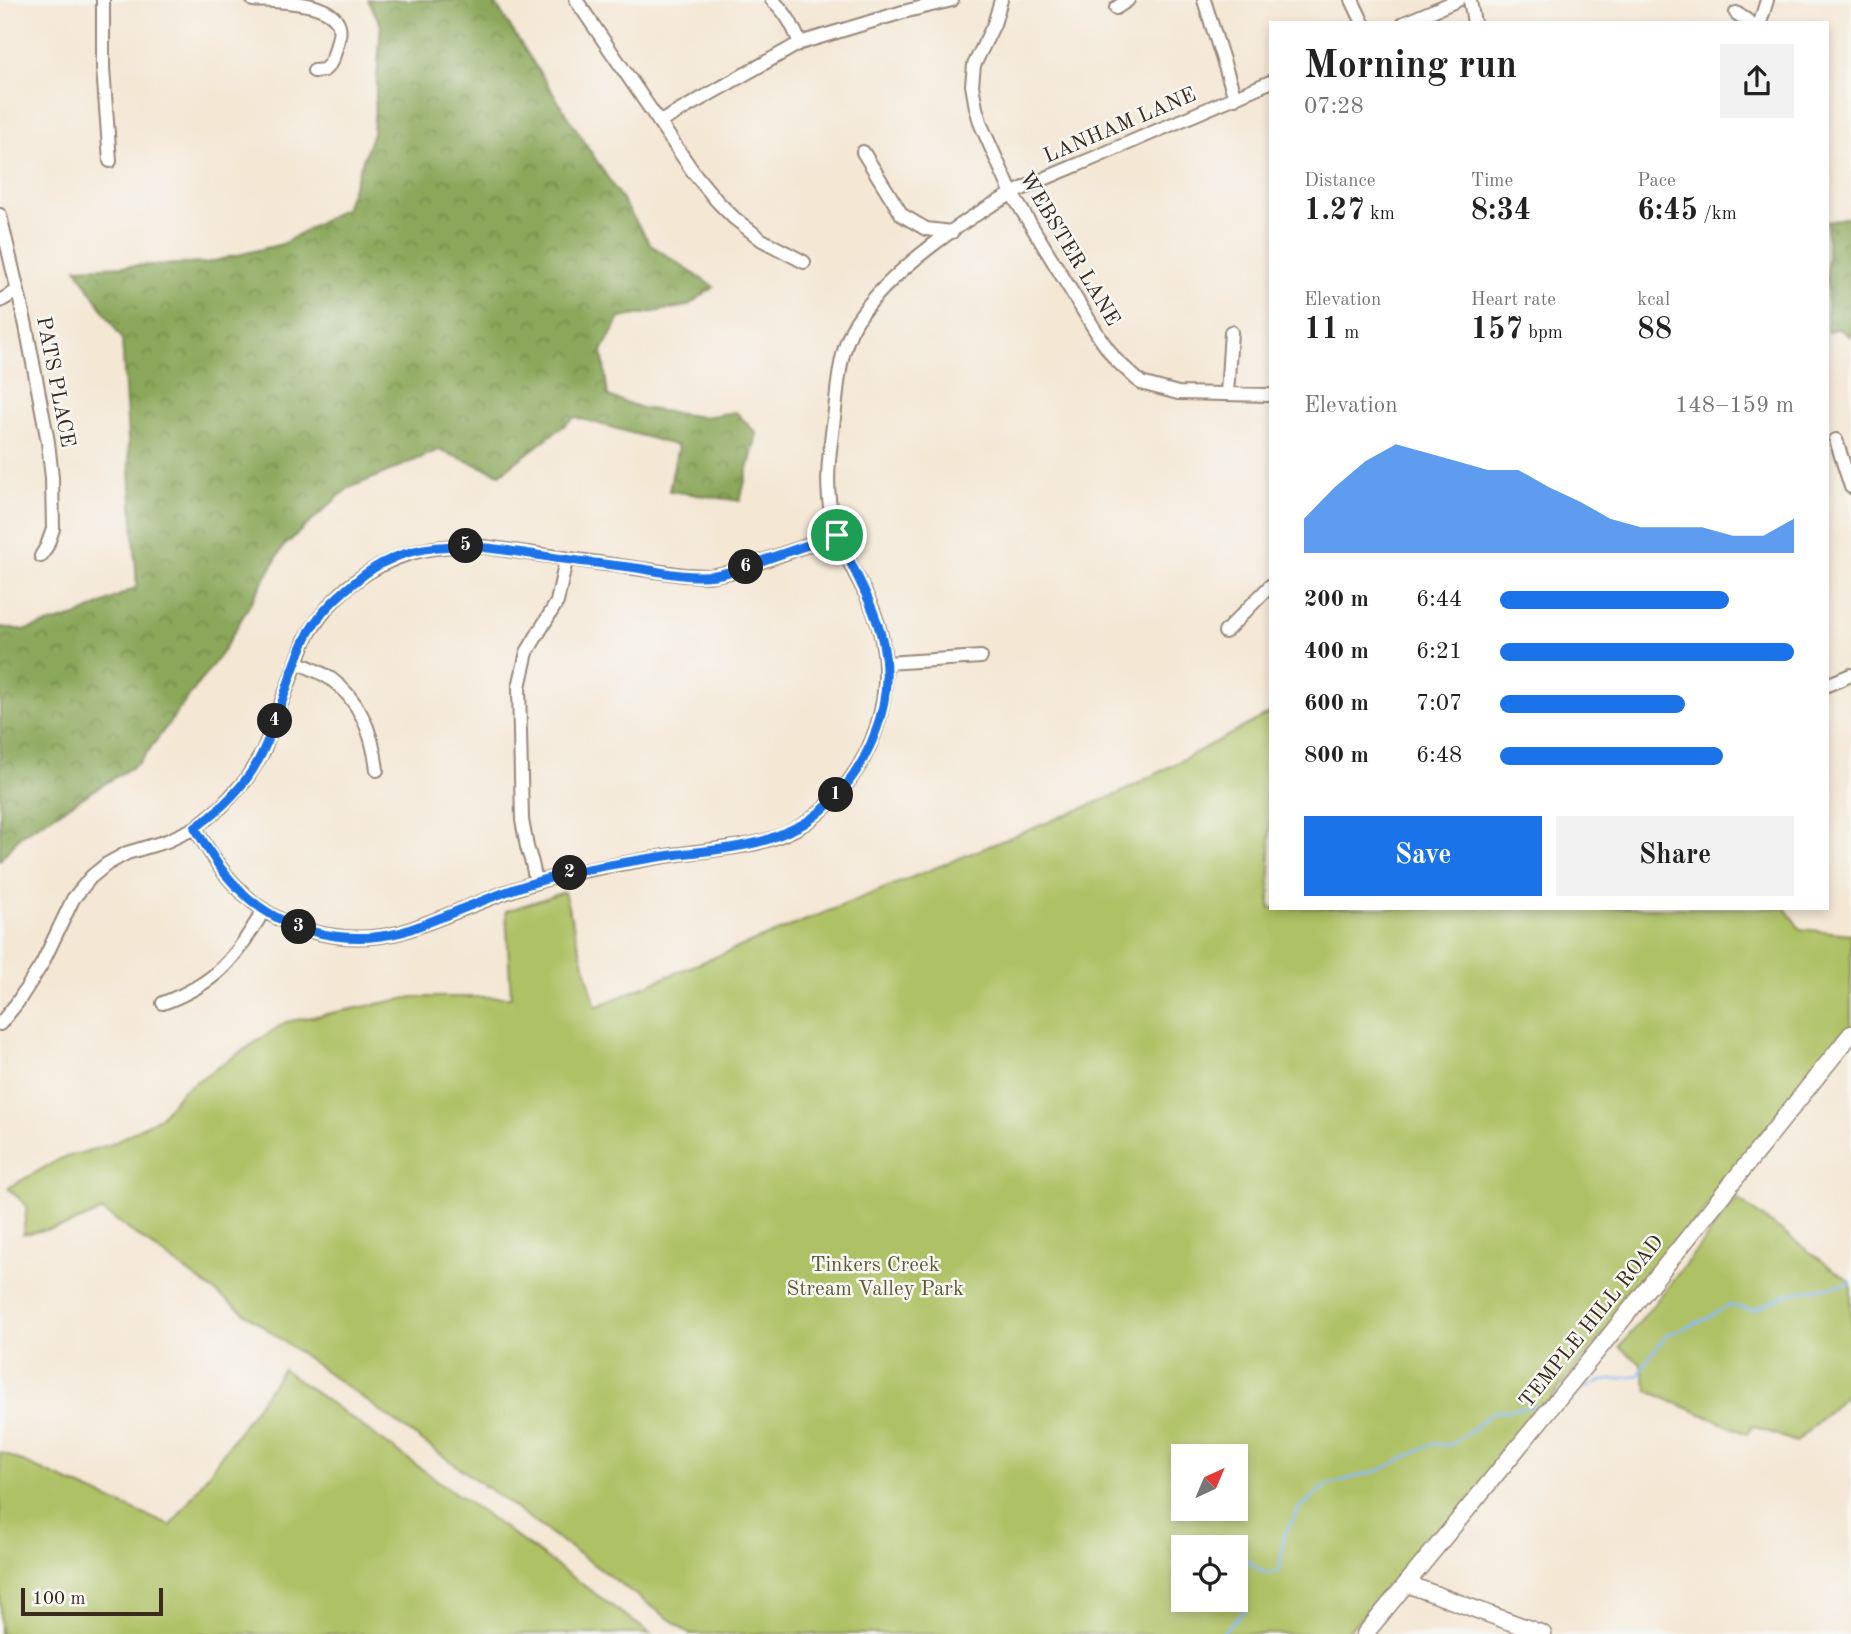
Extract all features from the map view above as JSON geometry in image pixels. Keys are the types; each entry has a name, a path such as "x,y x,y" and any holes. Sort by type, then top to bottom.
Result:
{"main road":[{"name":"TEMPLE HILL ROAD","path":"1365,1634 1851,1034"},
{"path":"1407,1584 1543,1634"}],"street":[{"path":"103,0 103,68 110,161"},
{"path":"253,0 322,7 339,21 341,32 332,61 324,70 314,71"},
{"path":"576,0 694,173 717,201 762,240 804,261"},
{"path":"772,0 791,23 800,43"},
{"path":"660,122 800,43 952,0"},
{"name":"WEBSTER LANE","path":"1000,0 994,24 974,65 973,97 981,125 1012,194 1100,338 1115,359 1141,383 1178,393 1269,395"},
{"path":"1116,8 1128,0"},
{"path":"1204,0 1235,98"},
{"path":"1352,0 1362,21"},
{"path":"1409,21 1458,0"},
{"path":"1470,0 1474,21"},
{"path":"1759,21 1767,0"},
{"path":"1736,13 1756,21"},
{"name":"LANHAM LANE","path":"195,828 225,874 264,910 314,932 358,937 392,934 536,882 602,867 745,845 782,834 805,823 853,776 868,751 879,724 883,704 886,663 881,635 872,608 837,535 829,500 828,476 841,362 858,318 883,288 909,264 948,234 1012,194 1269,82"},
{"path":"863,152 902,215 926,229 948,234"},
{"name":"PATS PLACE","path":"0,215 44,413 52,478 52,529 41,556"},
{"path":"0,301 17,291"},
{"path":"1227,394 1231,332"},
{"path":"1836,440 1851,487"},
{"path":"0,1024 42,964 73,899 92,877 107,864 127,853 167,841 195,828 221,807 245,781 262,752 311,629 339,596 372,570 414,551 440,546 476,546 566,560 709,576 742,568 837,535"},
{"path":"536,882 522,820 519,687 527,652 557,602 566,560"},
{"path":"1225,632 1269,587"},
{"path":"886,663 981,657"},
{"path":"297,662 332,680 352,700 373,741 377,770"},
{"path":"1829,684 1851,675"},
{"path":"163,1003 201,986 223,968 264,910"}],"green space":[{"path":"368,0 493,0 651,245 714,287 687,306 620,318 602,351 608,396 641,408 702,417 736,412 757,434 740,501 669,491 678,446 575,417 500,474 439,450 347,489 283,547 223,651 140,762 20,836 0,860 0,627 25,630 79,615 137,587 122,339 76,268 206,263 282,244 345,208 373,133 381,25"},
{"path":"1851,216 1851,337 1838,328 1829,331 1829,222"},
{"name":"Tinkers Creek Stream Valley Park","path":"1269,714 1269,910 1786,910 1800,929 1851,934 1851,1030 1424,1555 1345,1634 690,1634 103,1211 66,1226 23,1234 27,1206 8,1188 60,1159 112,1144 160,1117 182,1091 286,1022 413,997 511,997 506,911 564,892 596,1007 1120,793"},
{"path":"1737,1199 1851,1282 1851,1390 1796,1442 1753,1426 1747,1434 1648,1391 1640,1363 1620,1347"},
{"path":"283,1369 651,1634 0,1634 0,1452 171,1526"}],"waterway":[{"path":"1576,1393 1597,1382 1638,1376 1667,1335 1706,1319 1729,1305 1753,1310 1789,1294 1851,1283"},
{"path":"1248,1561 1264,1573 1277,1572 1284,1535 1300,1508 1326,1485 1381,1470 1431,1444 1450,1445 1491,1413 1542,1405"},
{"path":"1224,1634 1243,1612"}],"route":[{"path":"837,535 877,619 886,663 883,704 879,724 861,765 825,806 793,830 738,847 669,855 536,882 402,932 358,937 332,936 300,928 258,906 225,874 195,828 211,817 233,795 258,761 305,640 319,618 352,584 391,560 430,547 476,546 566,560 709,576 731,572 837,535"}]}
